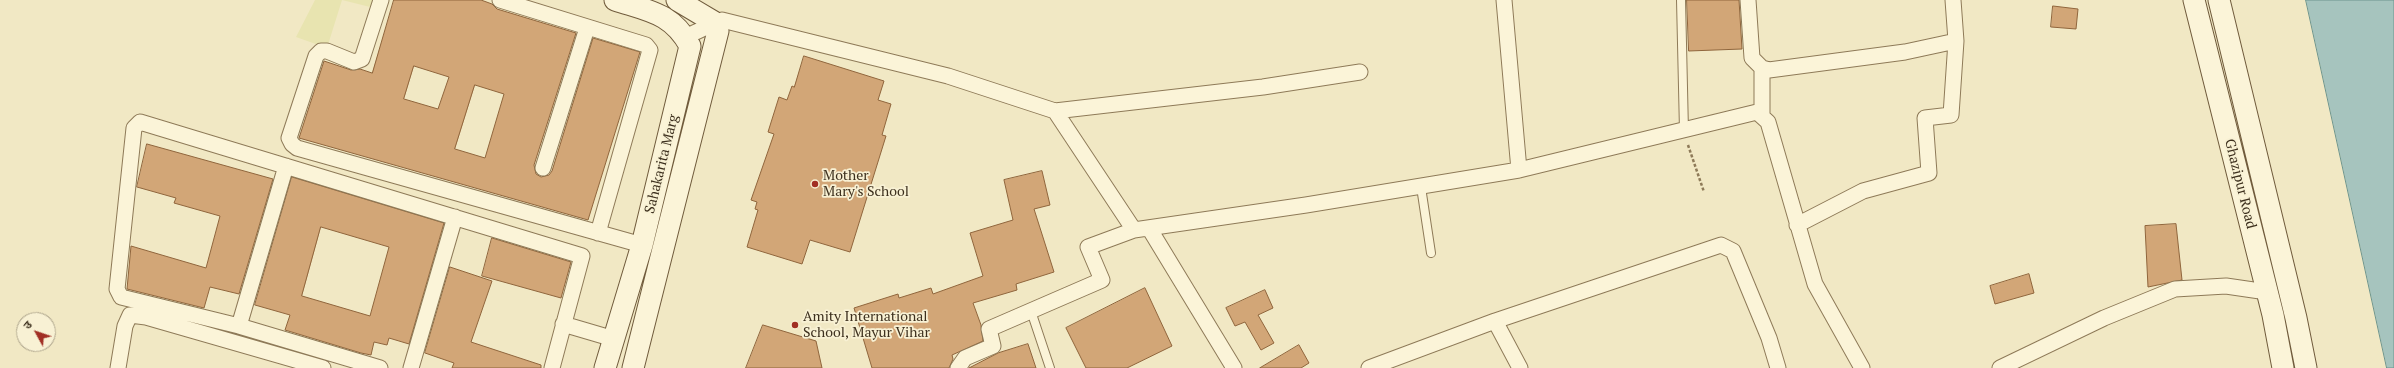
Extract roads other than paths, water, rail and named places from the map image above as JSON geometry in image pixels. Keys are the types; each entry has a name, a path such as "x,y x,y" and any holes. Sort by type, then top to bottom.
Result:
{"street":[{"path":"381,0 362,59 354,62 327,51 321,51 316,56 289,138 292,144 297,148 642,245"},
{"path":"500,0 646,45 650,50 598,233"},
{"path":"615,0 662,16 681,31 685,37 706,16"},
{"path":"677,0 706,16 948,76 1055,111 1263,87 1360,72"},
{"path":"1504,0 1519,170"},
{"path":"1748,0 1752,58 1762,68 1769,70 1905,52 1956,41"},
{"path":"1797,225 1863,191 1928,173 1925,118 1951,115 1956,41 1953,0"},
{"name":"Ghazipur Road","path":"2194,0 2267,292 2283,368"},
{"name":"Ghazipur Road","path":"2219,0 2296,318 2306,368"},
{"name":"Sahakarita Marg","path":"634,368 718,31 706,16"},
{"path":"543,168 587,28"},
{"name":"Sahakarita Marg","path":"606,368 642,245 690,46 685,37"},
{"path":"1762,68 1762,114"},
{"path":"1055,111 1134,230"},
{"path":"958,368 965,358 993,346 989,329 1102,280 1088,247 1134,230 1420,187 1519,170 1757,112 1762,114 1768,122 1797,225 1816,284 1862,368"},
{"path":"380,368 239,326 121,297 117,289 134,128 140,122 149,123 582,256 552,368"},
{"path":"239,326 286,166"},
{"path":"411,368 455,217"},
{"path":"1149,228 1234,368"},
{"path":"1369,368 1496,321 1721,245 1733,251 1769,338 1778,368"},
{"path":"2000,368 2111,315 2175,290 2226,286 2267,292"},
{"path":"118,368 125,326 130,315 146,317 322,368"},
{"path":"1496,321 1520,368"},
{"path":"564,324 614,339"}],"lane":[{"path":"1681,0 1684,131"},
{"path":"1420,187 1431,253"},
{"path":"1031,311 1050,368"}],"water":[{"path":"2306,0 2394,0 2394,368 2387,368"}],"place":[{"name":"Mother Mary's School","path":"815,184"},
{"name":"Amity International School, Mayur Vihar","path":"795,325"}]}
